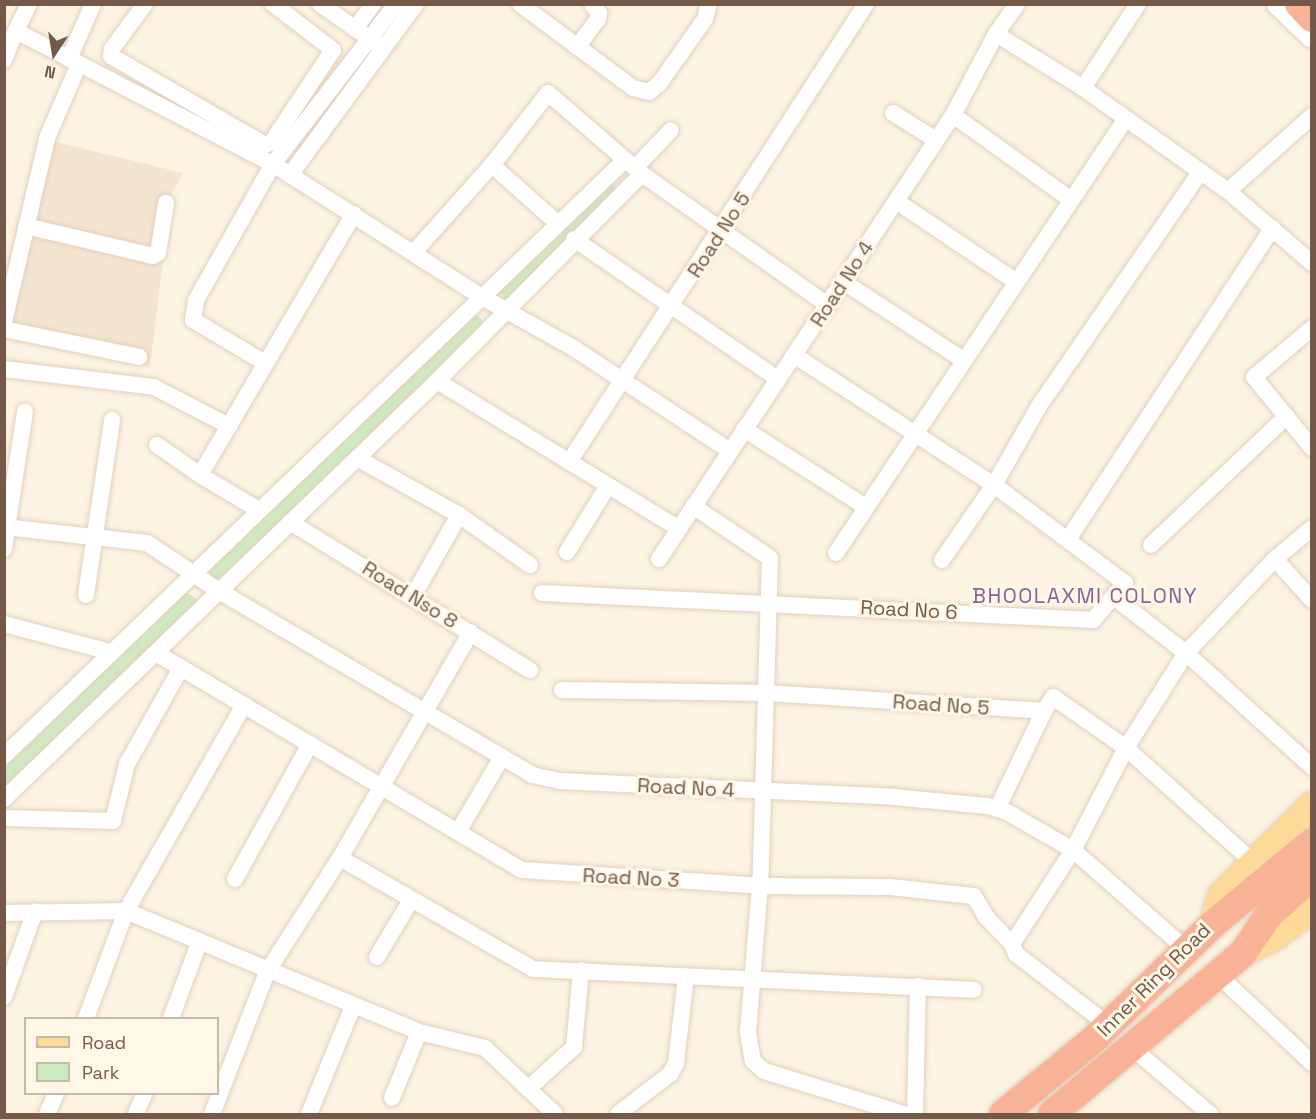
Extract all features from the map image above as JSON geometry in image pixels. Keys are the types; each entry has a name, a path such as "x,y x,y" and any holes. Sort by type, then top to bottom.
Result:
{"highway":[{"path":"1299,4 1311,18"},
{"path":"1213,924 1311,842"},
{"path":"1243,953 1268,916 1311,876"},
{"name":"Inner Ring Road","path":"1003,1114 1101,1033 1213,924"},
{"name":"Inner Ring Road","path":"1057,1110 1243,953"},
{"path":"1101,1033 1122,1054"},
{"path":"1042,1082 1057,1110"}],"main road":[{"name":"Inner Ring Road","path":"1213,924 1221,895 1311,806"},
{"name":"Inner Ring Road","path":"1243,953 1273,938 1311,909"}],"street":[{"path":"4,60 29,4"},
{"path":"93,4 47,138 4,323 8,330 139,357"},
{"path":"144,4 112,49 111,56 259,144 282,140 305,155"},
{"path":"265,363 193,320 192,312 273,164 282,140 294,124 333,50 273,4"},
{"path":"320,4 377,44"},
{"path":"355,29 373,4"},
{"path":"290,175 377,44 396,4"},
{"path":"294,124 416,4"},
{"path":"577,47 598,19 599,13 592,4"},
{"path":"531,8 577,47 633,88 649,92 659,84 705,19 709,4"},
{"name":"Road No 5","path":"569,462 722,232 866,4"},
{"name":"Road No 4","path":"659,559 776,378 795,356 953,115 996,33 1017,4"},
{"path":"1083,88 1138,4"},
{"path":"1278,4 1311,37"},
{"path":"16,31 273,164 415,251 482,297 622,381 730,451"},
{"path":"996,33 1083,88 1228,191 1311,263"},
{"path":"415,251 492,165 548,93 634,167 722,232 828,305"},
{"path":"893,112 936,140"},
{"path":"953,115 1070,199"},
{"path":"1228,191 1311,116"},
{"path":"836,553 1015,281 1125,120"},
{"path":"4,799 437,381 574,239 634,167 671,130"},
{"path":"492,165 557,223"},
{"path":"4,756 557,223 634,167"},
{"path":"942,560 994,484 1039,406 1200,173"},
{"path":"896,201 1015,281"},
{"path":"26,226 153,256 158,253 166,203"},
{"path":"200,475 354,214"},
{"path":"1069,538 1273,228"},
{"path":"574,239 671,308 776,378"},
{"path":"844,282 963,360"},
{"path":"1311,328 1254,377 1311,448"},
{"path":"795,356 994,484 1069,538 1125,583 1114,597 1186,653 1311,767"},
{"path":"4,369 154,387 229,426"},
{"path":"437,381 679,529"},
{"path":"4,549 25,412"},
{"path":"1151,545 1287,416"},
{"path":"86,595 112,420"},
{"path":"744,429 866,507"},
{"path":"157,445 200,475 259,510"},
{"path":"357,458 459,515 530,565"},
{"path":"567,552 608,486"},
{"path":"693,506 770,558 768,693 760,885 749,1047 753,1061 764,1071 904,1114"},
{"path":"412,596 459,515"},
{"name":"Road Nso 8","path":"290,522 530,670"},
{"name":"Road No 4","path":"6,527 147,543 219,591 532,775 560,781 894,797 997,809 1073,850 1187,950"},
{"path":"1012,944 1073,850 1126,748 1186,653 1275,559 1311,528"},
{"path":"1275,559 1311,600"},
{"name":"Road No 6","path":"542,593 770,602 1094,620 1114,597"},
{"path":"8,629 110,652"},
{"path":"212,1114 267,972 340,858 379,784 471,632"},
{"name":"Road No 3","path":"156,653 459,830 512,866 532,872 760,885 890,887 975,896 986,917 1012,944 1016,954 1101,1033"},
{"path":"4,818 113,821 127,764 181,668"},
{"name":"Road No 5","path":"562,690 768,693 1044,711 1053,698 1126,748 1253,862"},
{"path":"86,1017 126,911 244,705"},
{"path":"997,809 1044,711"},
{"path":"235,879 310,744"},
{"path":"459,830 502,757"},
{"path":"340,858 533,969 974,990"},
{"path":"377,957 411,900"},
{"path":"4,997 35,911"},
{"path":"4,913 126,911 267,972 419,1032 485,1048 555,1114"},
{"path":"171,1017 199,943"},
{"path":"530,1088 574,1047 581,970"},
{"path":"1218,975 1311,1063"},
{"path":"618,1114 670,1074 676,1063 686,977"},
{"path":"915,1114 918,986"},
{"path":"309,1114 353,1006"},
{"path":"392,1098 419,1032"},
{"path":"1122,1054 1210,1114"},
{"path":"47,1114 56,1095"},
{"path":"136,1114 144,1095"}],"shaded area":[{"path":"40,138 183,173 171,195 150,367 5,338 5,276"}],"green space":[{"path":"610,182 618,190 507,300 500,292"},
{"path":"469,316 478,316 483,321 481,329 218,583 206,572"},
{"path":"186,592 197,599 196,605 5,790 5,767"}],"district":[{"name":"BHOOLAXMI COLONY","path":"1085,596"}]}
